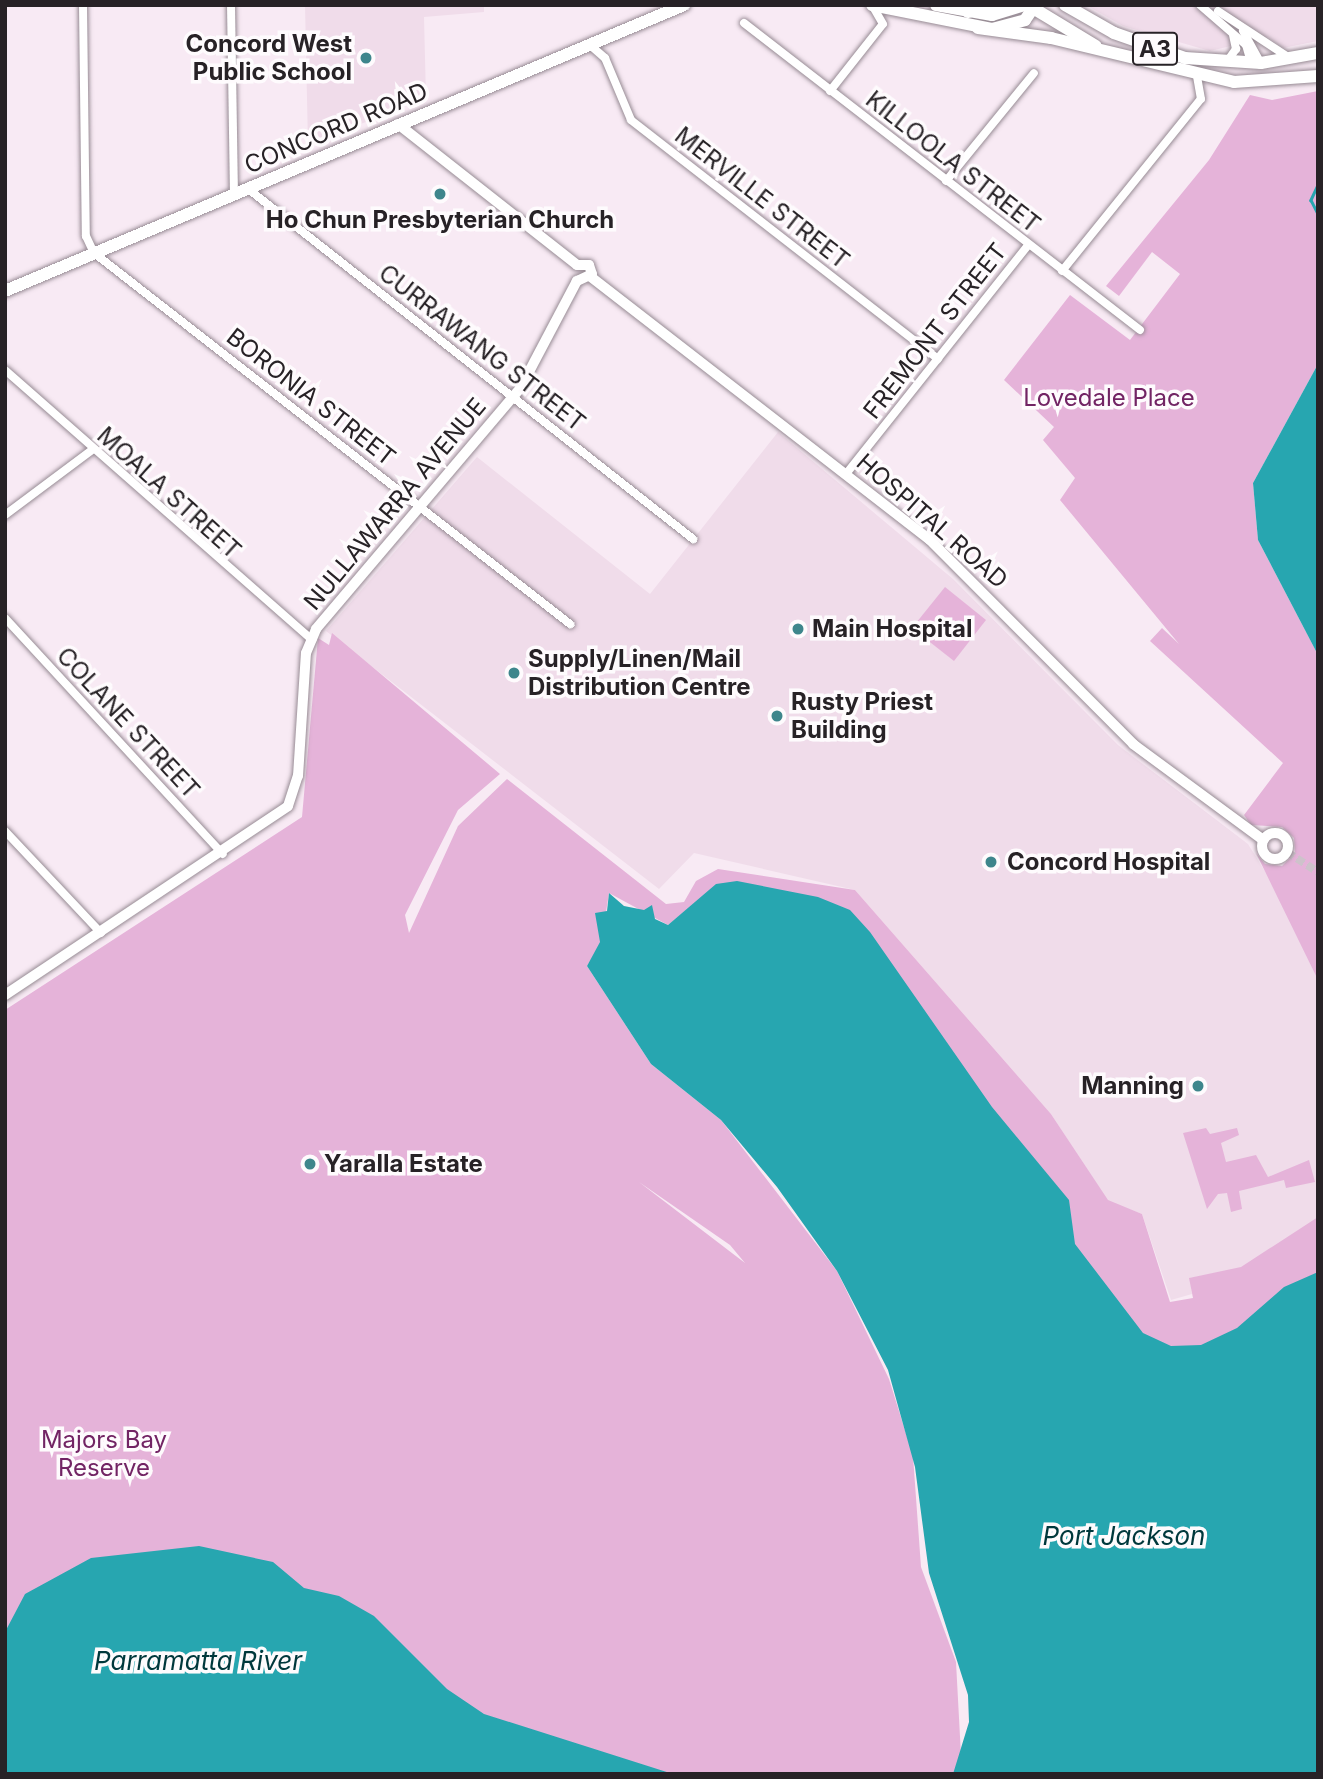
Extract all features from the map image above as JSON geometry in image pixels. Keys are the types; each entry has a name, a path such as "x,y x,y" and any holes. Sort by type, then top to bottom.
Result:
{"main road":[{"name":"CONCORD ROAD","path":"5,291 684,5"},
{"path":"872,5 899,8 978,28 1051,38 1127,61"},
{"path":"936,5 968,12 1000,14 1030,7"},
{"path":"968,12 995,5"},
{"name":"A3","path":"1065,5 1147,47 1222,63 1256,63 1318,53"},
{"path":"978,28 1016,24 1030,7"},
{"name":"A3","path":"1030,7 1127,61 1197,76 1254,83 1318,76"},
{"path":"1254,83 1256,63"},
{"path":"398,124 576,265 589,265 591,277 577,281 576,265"},
{"name":"NULLAWARRA AVENUE","path":"5,995 282,813 295,795 312,640 514,396 577,281"}],"street":[{"path":"83,5 86,236 94,253"},
{"path":"231,5 234,194"},
{"path":"830,91 883,24 872,5"},
{"path":"1200,5 1249,50 1256,63"},
{"path":"1214,8 1255,44 1256,63"},
{"path":"1214,8 1280,54 1297,58"},
{"name":"KILLOOLA STREET","path":"744,23 1140,330"},
{"path":"1222,63 1235,52 1233,34"},
{"name":"MERVILLE STREET","path":"590,45 605,58 631,120 938,359"},
{"path":"946,181 1034,73"},
{"path":"1062,271 1202,99 1197,76"},
{"name":"CURRAWANG STREET","path":"247,188 693,539"},
{"name":"FREMONT STREET","path":"845,474 1028,245"},
{"name":"BORONIA STREET","path":"94,253 570,624"},
{"name":"HOSPITAL ROAD","path":"591,277 959,566 1133,744 1264,840"},
{"name":"MOALA STREET","path":"5,370 92,450 312,640"},
{"path":"5,515 92,450"},
{"name":"COLANE STREET","path":"5,618 223,854"},
{"path":"5,831 101,933"}],"shaded area":[{"name":"Concord West Public School","path":"305,5 484,5 484,12 424,17 426,98 308,145"},
{"path":"1086,5 1318,5 1318,41 1283,48 1268,37 1210,51 1123,26"},
{"name":"Concord Hospital","path":"778,432 953,579 1118,745 1248,844 1273,884 1318,980 1318,1221 1241,1268 1190,1278 1192,1294 1171,1300 1142,1214 1108,1201 1051,1114 855,890 694,853 659,889 326,631 477,457 650,594"}],"green space":[{"name":"Lovedale Place","path":"1318,91 1318,364 1253,483 1258,540 1318,655 1318,980 1256,853 1265,864 1282,866 1295,853 1294,838 1282,827 1251,825 1244,815 1283,763 1150,641 1162,628 1179,644 1060,500 1075,478 1043,440 1054,427 1004,380 1070,295 1130,340 1180,274 1152,252 1119,296 1106,286 1209,160 1250,95 1272,100"},
{"path":"945,587 986,620 954,661 912,628"},
{"name":"Yaralla Estate","path":"332,633 500,774 458,810 405,915 409,933 458,826 507,779 666,904 684,902 696,881 718,869 855,890 1051,1114 1108,1200 1142,1214 1170,1302 1193,1298 1189,1278 1241,1267 1318,1217 1318,1284 1192,1359 1136,1338 696,902 668,925 609,893 601,944 587,966 651,1064 721,1120 837,1271 889,1379 913,1456 921,1567 956,1662 962,1774 621,1774 5,1632 5,1010 302,817 318,638 329,645","holes":["639,1182 730,1245 745,1263"]},
{"path":"1206,1128 1210,1134 1237,1128 1239,1135 1221,1143 1226,1162 1256,1155 1268,1177 1309,1160 1315,1182 1286,1188 1284,1180 1239,1191 1242,1209 1231,1212 1227,1193 1218,1194 1207,1209 1183,1133"}],"water":[{"path":"1318,364 1318,655 1258,540 1253,483"},
{"name":"Port Jackson","path":"737,881 818,897 850,910 870,932 992,1107 1069,1200 1075,1244 1143,1333 1171,1346 1201,1345 1237,1328 1284,1287 1318,1272 1318,1774 953,1774 969,1722 968,1695 929,1573 915,1467 888,1370 837,1271 777,1187 721,1120 651,1064 587,966 600,942 595,913 607,911 609,893 624,906 644,910 652,905 655,919 668,925 716,884"},
{"name":"Parramatta River","path":"199,1546 273,1562 304,1588 339,1596 374,1616 447,1689 484,1714 673,1774 5,1774 5,1632 25,1594 91,1558"}],"waterway":[{"path":"1318,185 1311,200 1318,214"}],"tunnel":[{"path":"1287,852 1318,872"}],"place":[{"name":"Concord West Public School","path":"366,58"},
{"name":"Ho Chun Presbyterian Church","path":"440,194"},
{"name":"Main Hospital","path":"798,629"},
{"name":"Supply/Linen/Mail Distribution Centre","path":"514,673"},
{"name":"Rusty Priest Building","path":"777,716"},
{"name":"Concord Hospital","path":"991,862"},
{"name":"Manning","path":"1198,1086"},
{"name":"Yaralla Estate","path":"310,1164"}],"park label":[{"name":"Majors Bay Reserve","path":"104,1454"}]}
